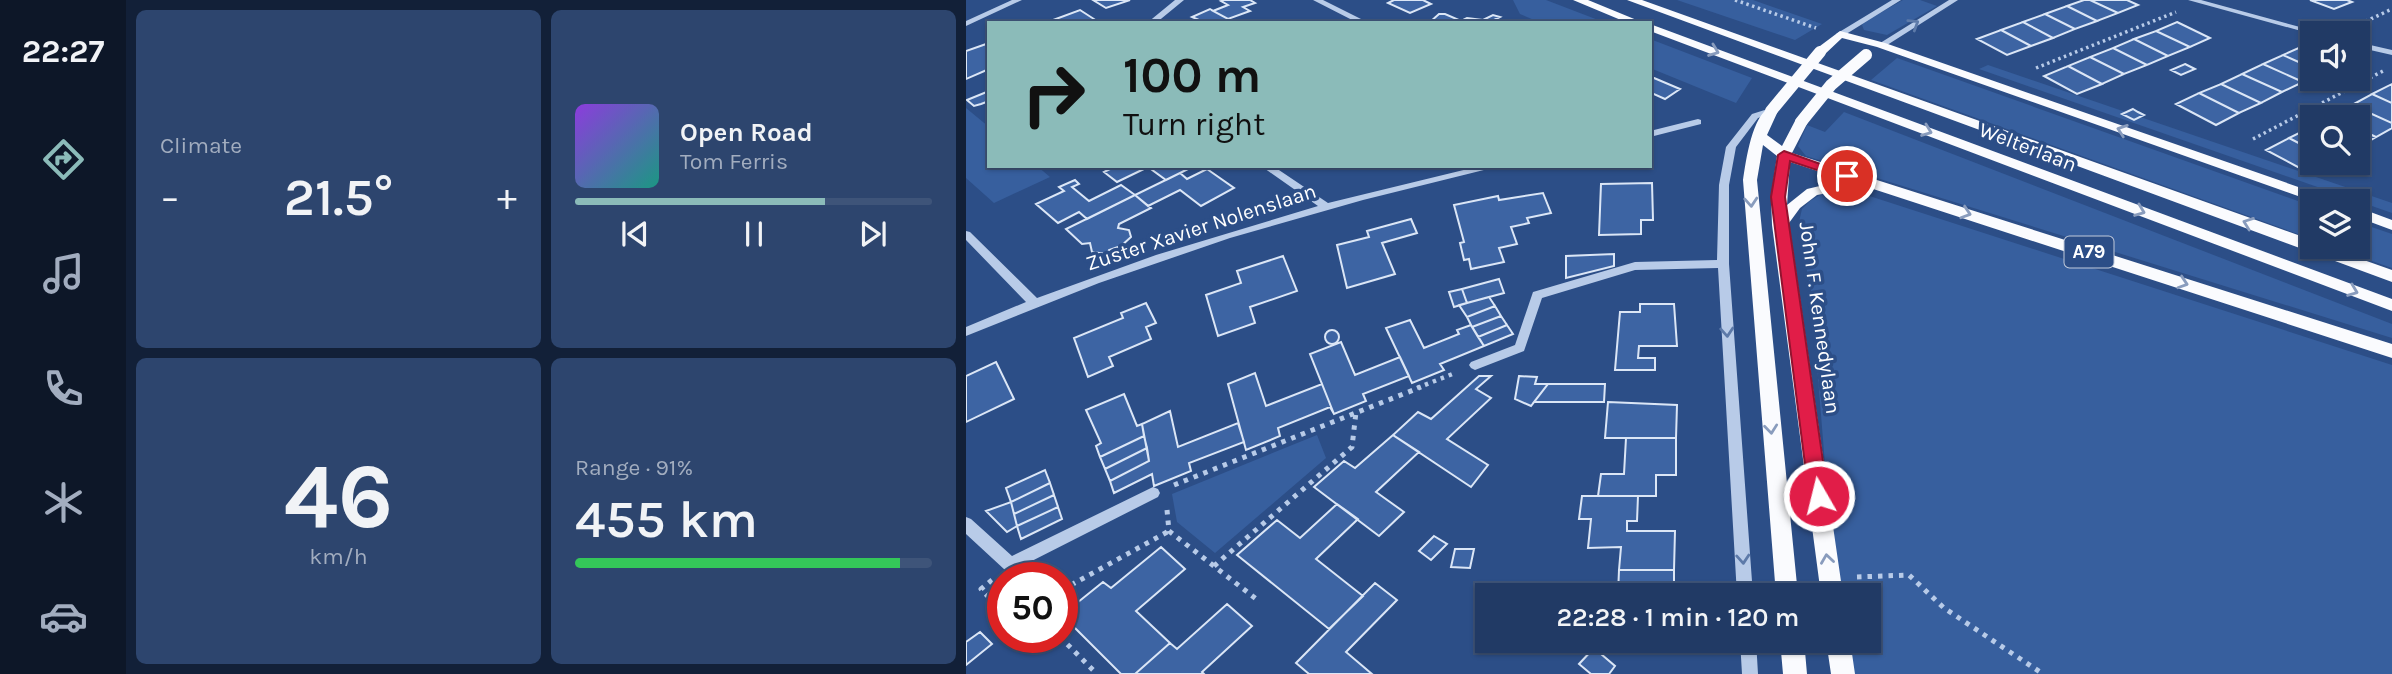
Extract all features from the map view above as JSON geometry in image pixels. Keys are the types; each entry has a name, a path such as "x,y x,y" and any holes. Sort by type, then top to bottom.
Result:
{"main road":[{"path":"1578,0 1634,21"},
{"name":"Welterlaan","path":"1632,0 2300,243"},
{"name":"Welterlaan","path":"1652,28 2392,305"},
{"path":"1786,583 1750,180 1759,135 1771,111 1832,36 1881,45 2300,192"},
{"name":"John F. Kennedylaan","path":"1830,583 1778,197 1784,155 1801,122 1832,85 1881,45"},
{"name":"A79","path":"1759,135 1784,155 2392,351"},
{"path":"1780,225 1796,202 1816,190 1841,184 1873,184"},
{"path":"2370,217 2392,225"},
{"name":"Welterlaan","path":"2345,259 2392,276"},
{"path":"1793,653 1795,674"},
{"path":"1840,653 1843,674"}],"street":[{"path":"966,24 1018,0"},
{"path":"1154,21 1180,0"},
{"path":"1317,0 1361,21"},
{"path":"1832,36 1897,0"},
{"name":"John F. Kennedylaan","path":"1881,45 1954,0"},
{"path":"2196,1 2300,28"},
{"path":"2370,47 2392,53"},
{"path":"1744,583 1723,264 1724,185 1731,147 1755,116 1771,111"},
{"path":"1652,134 1698,122"},
{"path":"1269,168 1325,206"},
{"name":"Zuster Xavier Nolenslaan","path":"966,332 1034,303 1215,240 1325,206 1486,168"},
{"path":"966,234 1034,303"},
{"path":"1475,365 1520,348 1537,295 1635,266 1723,264"},
{"path":"1016,562 1160,491"},
{"path":"966,524 1007,562"},
{"path":"1749,653 1750,674"}],"path":[{"path":"1735,0 1832,36"},
{"path":"2036,68 2196,1"},
{"path":"2366,21 2392,9"},
{"path":"2253,139 2392,66"},
{"path":"1260,602 1169,531 1160,491 1475,365"},
{"path":"1214,566 1352,447 1356,412"},
{"path":"1078,581 1169,531"},
{"path":"1857,583 1909,575 1944,608 2043,674"},
{"path":"1076,653 1097,674"}],"shaded area":[{"path":"1513,0 1546,0 1601,21 1536,21 1520,14"},
{"path":"1677,0 1753,0 1822,24 1795,40"},
{"path":"1903,0 1920,0 1937,6 1887,35 1864,30 1864,22"},
{"path":"1652,40 1752,78 1736,103 1652,69"},
{"path":"1897,58 2300,202 2300,235 1871,80"},
{"path":"1988,65 2300,172 2300,175 2310,175 2351,189 2323,189 1979,69"},
{"path":"966,108 987,125 987,168 1039,168 1050,177 994,203 966,178"},
{"path":"1844,112 2392,324 2392,338 1806,156 1798,146 1807,125 1825,132"},
{"path":"1854,191 2392,365 2392,674 1851,674 1848,653 1881,653 1881,583 1836,583 1833,563 1811,291 1798,226 1802,209 1822,194"},
{"path":"2370,195 2392,203 2392,213 2370,205"},
{"path":"2370,226 2392,234 2392,268 2366,259 2370,259"},
{"path":"1317,435 1326,458 1215,553 1177,522 1172,494"}],"building":[{"path":"1093,0 1130,0 1106,8"},
{"path":"1250,0 1255,3 1243,7 1250,11 1228,19 1213,11 1228,5 1221,1"},
{"path":"1394,0 1423,0 1431,4 1410,13 1388,3"},
{"path":"2090,0 2118,13 2097,21 2067,6"},
{"path":"2090,0 2127,0 2138,5 2118,13"},
{"path":"2310,0 2347,0 2352,2 2334,9"},
{"path":"2067,6 2097,21 2075,29 2045,14"},
{"path":"1210,9 1231,21 1197,21 1199,20 1192,17"},
{"path":"1080,10 1097,21 1050,21"},
{"path":"1439,14 1445,14 1461,21 1431,21"},
{"path":"2045,14 2075,29 2053,38 2023,22"},
{"path":"1493,15 1500,17 1492,21 1461,21 1467,18 1483,20"},
{"path":"2023,22 2053,38 2031,46 2001,30"},
{"path":"2177,22 2210,38 2190,47 2156,31"},
{"path":"2001,30 2031,46 2007,55 1977,39"},
{"path":"2156,31 2190,47 2168,56 2134,39"},
{"path":"2134,39 2168,56 2147,65 2113,48"},
{"path":"987,44 987,70 966,79 966,51"},
{"path":"2300,47 2300,63 2283,55"},
{"path":"2113,48 2147,65 2124,74 2090,57"},
{"path":"2283,55 2300,63 2300,81 2263,64"},
{"path":"2090,57 2124,74 2102,84 2068,66"},
{"path":"2185,64 2195,69 2181,75 2171,70"},
{"path":"2263,64 2300,81 2300,83 2282,92 2242,74"},
{"path":"2068,66 2102,84 2077,94 2044,76"},
{"path":"2242,74 2282,92 2261,103 2221,84"},
{"path":"1652,79 1680,89 1665,99 1652,95"},
{"path":"2221,84 2261,103 2239,113 2199,93"},
{"path":"2392,84 2392,103 2372,94"},
{"path":"987,92 987,102 974,106 967,100"},
{"path":"2199,93 2239,113 2216,125 2176,104"},
{"path":"2372,94 2392,103 2392,123 2370,113 2370,105 2352,105"},
{"path":"2133,109 2144,115 2134,120 2122,114"},
{"path":"2370,113 2392,123 2392,128 2376,137 2370,134"},
{"path":"2300,132 2300,144 2289,138"},
{"path":"2289,138 2300,144 2300,168 2266,150"},
{"path":"1112,168 1146,168 1117,182 1104,172"},
{"path":"1149,168 1190,168 1166,180"},
{"path":"1207,169 1234,188 1201,206 1180,190 1148,206 1135,195 1180,173 1187,179"},
{"path":"1075,180 1079,184 1072,187 1089,201 1121,185 1135,195 1087,219 1079,212 1058,223 1036,204 1064,191 1059,187"},
{"path":"1652,183 1653,220 1641,220 1641,234 1599,235 1601,184"},
{"path":"1543,193 1551,213 1527,218 1529,223 1511,227 1517,244 1499,248 1504,262 1471,269 1469,259 1464,260 1460,243 1464,242 1454,205 1498,196 1499,200"},
{"path":"1135,195 1151,208 1119,224 1118,228 1129,230 1131,237 1121,246 1109,250 1107,254 1092,252 1090,243 1082,244 1066,229"},
{"path":"1411,219 1417,233 1382,243 1395,274 1347,288 1337,245 1369,237 1367,231"},
{"path":"1614,254 1614,266 1566,278 1566,256"},
{"path":"1283,256 1297,291 1250,307 1255,323 1218,336 1206,295 1241,283 1237,271"},
{"path":"1499,279 1504,293 1467,303 1462,289"},
{"path":"1462,289 1467,303 1454,307 1449,292"},
{"path":"1489,297 1495,306 1467,317 1459,305"},
{"path":"1146,303 1156,323 1146,327 1151,339 1109,357 1113,366 1088,377 1074,338 1123,318 1121,313"},
{"path":"1640,304 1674,304 1677,346 1639,346 1638,358 1655,358 1655,370 1615,370 1620,312 1640,312"},
{"path":"1495,306 1501,316 1472,327 1467,317"},
{"path":"1501,316 1507,325 1478,337 1472,327"},
{"path":"1410,320 1424,348 1459,334 1457,330 1471,325 1484,346 1440,364 1444,370 1412,383 1386,328"},
{"path":"1507,325 1513,334 1484,346 1478,337"},
{"path":"1332,330 1337,332 1337,342 1332,344 1327,342 1325,337 1327,332"},
{"path":"1341,342 1355,375 1400,357 1409,376 1363,394 1366,401 1334,414 1310,354"},
{"path":"996,362 1014,399 966,422 966,376"},
{"path":"1255,373 1266,406 1322,384 1334,414 1330,407 1278,428 1280,436 1246,450 1228,384"},
{"path":"1479,376 1491,376 1476,389 1491,398 1447,439 1488,465 1471,487 1393,435 1418,412 1431,419"},
{"path":"1519,376 1537,377 1535,384 1548,384 1531,406 1515,399"},
{"path":"1548,384 1605,384 1604,402 1534,402"},
{"path":"1124,394 1137,426 1142,424 1144,436 1100,457 1096,446 1101,443 1086,410"},
{"path":"1608,402 1677,405 1676,438 1605,438"},
{"path":"1170,411 1178,447 1238,423 1244,442 1189,463 1191,471 1154,486 1152,474 1114,493 1110,481 1149,461 1142,424"},
{"path":"1393,435 1419,452 1376,492 1404,512 1379,536 1314,487 1344,461 1355,468"},
{"path":"1144,436 1147,448 1105,469 1100,457"},
{"path":"1626,438 1676,438 1676,475 1656,475 1656,496 1598,496 1601,474 1624,474"},
{"path":"1147,448 1149,461 1110,481 1105,469"},
{"path":"1045,470 1050,483 1011,502 1006,488"},
{"path":"1050,483 1054,495 1014,514 1011,502"},
{"path":"1054,495 1058,507 1017,526 1014,514"},
{"path":"1582,496 1638,496 1637,521 1627,521 1627,531 1675,531 1674,570 1619,570 1621,547 1588,548 1591,519 1579,519"},
{"path":"1011,502 1017,526 1007,532 986,511"},
{"path":"1337,504 1358,519 1316,559 1363,596 1329,629 1237,555 1277,520 1300,538"},
{"path":"1058,507 1062,519 1021,539 1017,526"},
{"path":"1434,536 1447,544 1431,560 1419,551"},
{"path":"1161,547 1185,569 1136,611 1170,643 1135,674 1121,674 1078,631 1078,602 1103,582 1111,588"},
{"path":"1455,549 1474,549 1470,568 1451,567"},
{"path":"1619,570 1674,570 1674,583 1618,583"},
{"path":"1375,583 1397,600 1346,652 1372,674 1309,674 1296,663"},
{"path":"1227,604 1252,626 1202,672 1204,674 1135,674 1170,643 1177,649"},
{"path":"980,632 987,639 987,648 966,665 966,642"},
{"path":"1589,653 1600,653 1615,666 1609,674 1591,674 1579,664"}],"route":[{"path":"1819,496 1778,197 1784,155 1847,176"}]}
